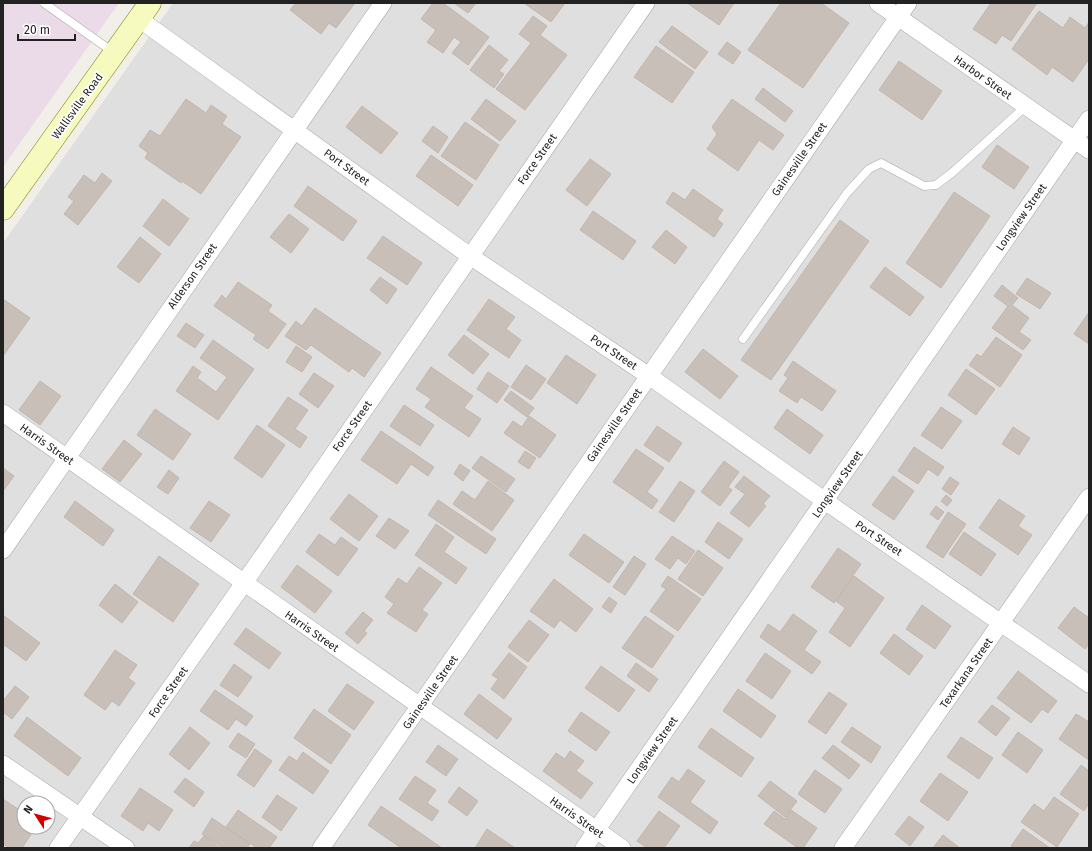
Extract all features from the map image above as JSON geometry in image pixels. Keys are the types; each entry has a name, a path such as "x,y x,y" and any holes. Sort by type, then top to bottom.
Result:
{"main road":[{"name":"Wallisville Road","path":"3,209 145,11"}],"street":[{"name":"Alderson Street","path":"3,550 294,129 383,3"},
{"name":"Force Street","path":"58,848 244,583 646,3"},
{"name":"Harbor Street","path":"878,3 1089,150"},
{"name":"Gainesville Street","path":"321,848 908,3"},
{"name":"Port Street","path":"145,11 294,129 470,256 649,376 825,501 1089,684"},
{"name":"Longview Street","path":"584,848 1089,119"},
{"name":"Harris Street","path":"3,413 622,848"},
{"name":"Texarkana Street","path":"843,848 1089,497"},
{"path":"3,764 126,848"}],"lane":[{"path":"44,3 114,53"},
{"path":"743,339 847,193 869,169 881,163 924,186 936,185 953,172 1026,106"}],"shaded area":[{"path":"3,3 119,3 3,167"},
{"path":"173,3 1089,3 1089,848 3,848 3,243"}],"building":[{"path":"296,3 355,3 336,28 329,23 321,34 290,10"},
{"path":"433,3 443,3 489,37 468,65 452,53 461,42 454,37 443,53 427,42 436,30 421,19"},
{"path":"454,3 476,3 468,13"},
{"path":"524,3 565,3 551,22"},
{"path":"687,3 734,3 719,25"},
{"path":"781,3 821,3 849,23 803,88 748,50"},
{"path":"991,3 1037,3 1011,41 1002,35 996,44 973,29"},
{"path":"1039,11 1063,28 1070,17 1085,28 1089,22 1089,59 1073,82 1052,67 1047,75 1012,49"},
{"path":"533,16 547,26 540,35 567,55 525,110 496,89 531,43 519,34"},
{"path":"672,26 708,52 695,69 659,42"},
{"path":"727,42 741,52 733,64 718,54"},
{"path":"489,45 508,60 499,71 504,74 494,88 470,70"},
{"path":"656,46 694,72 672,103 634,77"},
{"path":"899,61 942,91 922,120 879,90"},
{"path":"763,88 793,111 785,122 755,99"},
{"path":"186,99 206,113 211,105 227,116 222,124 241,137 201,194 182,181 181,183 145,158 148,153 139,146 150,130 160,136"},
{"path":"486,99 516,121 500,141 471,119"},
{"path":"732,99 784,135 773,150 759,140 738,171 707,149 717,134 712,127"},
{"path":"362,106 398,133 381,154 346,127"},
{"path":"465,122 499,145 476,180 441,156"},
{"path":"433,126 448,137 438,153 422,141"},
{"path":"997,145 1029,167 1014,189 982,167"},
{"path":"431,155 473,185 458,206 416,176"},
{"path":"590,159 611,174 587,206 566,190"},
{"path":"102,173 112,181 78,225 64,214 74,201 68,197 84,175 95,183"},
{"path":"308,186 357,221 343,241 294,206"},
{"path":"693,189 723,210 717,219 723,224 714,237 666,203 673,192 685,200"},
{"path":"954,192 990,216 941,288 906,263"},
{"path":"163,199 189,219 169,246 143,226"},
{"path":"593,211 636,241 623,260 580,230"},
{"path":"289,214 309,229 291,253 270,237"},
{"path":"840,220 869,241 771,380 741,360"},
{"path":"666,230 687,247 675,264 652,247"},
{"path":"383,236 422,263 407,285 367,258"},
{"path":"140,237 161,254 139,283 117,267"},
{"path":"885,267 924,297 910,316 870,287"},
{"path":"380,277 397,289 387,304 370,290"},
{"path":"1027,278 1051,293 1040,309 1016,294"},
{"path":"238,282 272,305 268,311 286,324 268,349 253,339 256,335 214,306 222,295 226,299"},
{"path":"1002,285 1018,298 1012,305 1029,318 1019,332 1031,340 1023,350 992,328 1008,306 994,296"},
{"path":"3,299 30,318 3,356"},
{"path":"489,299 515,317 506,329 521,340 509,358 467,330"},
{"path":"315,308 381,353 364,377 352,368 349,372 311,345 306,350 285,336 296,321 302,326"},
{"path":"1089,312 1089,344 1074,334"},
{"path":"186,323 204,335 195,348 177,336"},
{"path":"464,335 489,354 473,374 448,355"},
{"path":"996,337 1022,355 1000,387 969,365 977,354 981,357"},
{"path":"213,340 254,369 218,420 176,391 193,366 201,372 197,378 216,392 227,377 200,358"},
{"path":"296,346 312,357 302,372 286,362"},
{"path":"703,349 738,376 720,399 685,372"},
{"path":"566,355 596,375 577,404 547,383"},
{"path":"793,361 836,391 822,411 801,397 797,403 779,391 788,378 784,375"},
{"path":"526,365 546,379 531,400 511,387"},
{"path":"431,367 473,396 464,408 481,419 469,437 425,407 431,399 416,389"},
{"path":"966,369 995,389 976,415 948,395"},
{"path":"488,372 509,386 497,403 477,389"},
{"path":"314,373 334,386 318,408 299,394"},
{"path":"40,381 61,396 40,425 19,410"},
{"path":"511,391 534,408 527,417 504,400"},
{"path":"288,397 308,410 295,429 307,437 300,448 268,426"},
{"path":"404,405 434,425 420,446 390,426"},
{"path":"941,407 962,421 942,449 921,435"},
{"path":"155,409 191,434 173,460 137,435"},
{"path":"787,409 823,435 810,454 774,428"},
{"path":"529,416 556,435 540,458 504,433 513,421 522,427"},
{"path":"257,425 285,445 262,478 234,458"},
{"path":"657,426 682,443 669,462 644,445"},
{"path":"1013,427 1030,438 1019,455 1002,444"},
{"path":"381,431 434,467 428,476 411,464 397,484 361,460"},
{"path":"124,440 142,454 120,482 102,469"},
{"path":"914,447 944,467 938,476 928,469 918,484 898,471"},
{"path":"636,449 664,468 647,492 658,500 652,509 613,482"},
{"path":"525,451 536,458 529,469 518,462"},
{"path":"481,456 515,479 506,492 472,468"},
{"path":"724,461 739,472 728,487 732,490 720,506 701,492"},
{"path":"460,464 470,471 463,481 454,474"},
{"path":"3,468 14,476 3,491"},
{"path":"169,470 179,478 168,494 157,487"},
{"path":"744,476 770,496 763,504 766,506 749,527 730,513 745,494 735,487"},
{"path":"893,476 914,491 894,520 872,505"},
{"path":"950,477 959,483 951,495 942,489"},
{"path":"488,481 514,500 492,531 453,504 462,491 475,500"},
{"path":"680,481 695,491 674,522 659,512"},
{"path":"349,494 378,516 359,541 330,519"},
{"path":"946,495 952,500 947,506 941,501"},
{"path":"999,499 1025,516 1018,526 1032,535 1018,555 979,528"},
{"path":"438,500 496,539 486,554 428,515"},
{"path":"75,501 114,530 103,546 64,517"},
{"path":"209,501 230,515 211,542 190,528"},
{"path":"936,506 944,512 938,520 930,514"},
{"path":"948,512 966,524 943,558 926,547"},
{"path":"389,518 409,531 395,549 376,536"},
{"path":"718,522 743,539 729,559 705,542"},
{"path":"436,524 454,537 444,552 467,568 456,584 415,555"},
{"path":"964,532 996,554 981,576 949,554"},
{"path":"319,534 335,545 341,537 358,549 338,576 306,552"},
{"path":"584,534 624,562 609,583 569,555"},
{"path":"672,536 695,551 686,564 678,558 670,569 655,559"},
{"path":"838,548 861,564 834,603 811,587"},
{"path":"698,550 723,568 703,596 678,579"},
{"path":"159,556 199,584 173,622 133,594"},
{"path":"634,556 646,564 625,595 613,587"},
{"path":"297,565 332,591 315,613 281,587"},
{"path":"419,567 442,583 422,610 428,614 416,632 387,613 394,604 385,597 398,578 407,584"},
{"path":"668,576 701,599 678,631 650,611 666,589 661,586"},
{"path":"854,576 884,598 850,647 829,632 845,608 836,601"},
{"path":"554,579 593,609 576,632 560,620 554,628 530,611"},
{"path":"115,584 138,602 122,623 99,605"},
{"path":"609,597 617,603 611,613 602,607"},
{"path":"922,605 951,626 935,649 906,629"},
{"path":"1074,607 1089,618 1089,644 1085,649 1058,628"},
{"path":"363,612 373,620 364,631 367,633 358,644 345,633"},
{"path":"793,614 817,631 804,650 821,662 812,674 760,637 768,624 780,632"},
{"path":"3,615 40,643 26,661 3,644"},
{"path":"645,616 674,636 652,668 622,648"},
{"path":"529,620 549,635 528,662 508,647"},
{"path":"246,628 281,653 269,669 234,644"},
{"path":"894,634 923,656 909,675 880,653"},
{"path":"115,650 137,665 128,678 135,683 119,706 112,701 105,710 84,695"},
{"path":"509,653 527,667 504,699 491,689 498,679 492,675"},
{"path":"765,653 791,671 772,699 746,681"},
{"path":"636,663 658,679 649,692 627,676"},
{"path":"234,664 252,677 238,697 220,685"},
{"path":"601,666 635,690 619,712 585,688"},
{"path":"1018,671 1057,701 1048,713 1042,709 1031,723 997,698"},
{"path":"347,684 374,702 354,730 328,711"},
{"path":"15,686 29,697 12,719 3,712 3,701"},
{"path":"738,689 776,716 761,738 723,711"},
{"path":"215,690 253,716 246,726 236,719 228,730 200,711"},
{"path":"829,692 847,704 826,734 808,722"},
{"path":"479,694 512,719 497,739 464,714"},
{"path":"992,705 1010,718 996,736 978,722"},
{"path":"314,709 351,735 331,764 294,738"},
{"path":"581,712 610,732 596,751 568,731"},
{"path":"1076,714 1089,722 1089,760 1059,739"},
{"path":"27,717 81,758 68,776 14,736"},
{"path":"190,727 210,743 189,770 169,754"},
{"path":"852,727 881,747 871,763 841,742"},
{"path":"711,728 754,758 741,777 698,747"},
{"path":"1018,732 1043,750 1027,773 1002,755"},
{"path":"238,733 255,744 246,758 229,747"},
{"path":"961,737 993,758 979,779 947,757"},
{"path":"438,745 458,759 446,776 426,762"},
{"path":"833,745 860,765 849,779 822,758"},
{"path":"255,749 272,761 254,787 237,775"},
{"path":"570,751 584,761 576,771 593,783 581,799 543,771 556,753 565,759"},
{"path":"303,752 329,771 313,794 279,770 289,756 297,761"},
{"path":"1081,765 1089,771 1089,804 1084,811 1060,794"},
{"path":"688,769 705,781 690,802 718,822 710,834 658,797 672,777 679,782"},
{"path":"815,770 842,789 825,813 798,794"},
{"path":"940,773 968,792 948,821 920,801"},
{"path":"415,776 436,790 427,803 439,811 432,821 399,799"},
{"path":"185,778 204,792 194,807 174,792"},
{"path":"770,781 797,801 785,817 758,796"},
{"path":"459,787 478,801 467,816 448,802"},
{"path":"140,788 173,810 159,831 148,823 143,831 121,816"},
{"path":"277,795 297,808 281,831 262,817"},
{"path":"1054,797 1079,814 1057,847 1021,822 1034,804 1044,811"},
{"path":"3,799 16,808 16,835 31,835 22,848 9,848 3,844"},
{"path":"381,806 442,848 401,848 368,825"},
{"path":"238,810 277,837 269,848 257,848 226,827"},
{"path":"791,810 817,828 803,848 798,848 764,824 774,811 785,819"},
{"path":"659,811 680,826 664,848 647,848 637,841"},
{"path":"909,816 924,827 910,846 895,834"},
{"path":"212,818 250,844 247,848 223,848 202,834"},
{"path":"487,829 515,848 475,848"},
{"path":"1023,829 1050,848 1013,848 1011,846"},
{"path":"943,835 960,848 933,848"},
{"path":"204,836 220,848 189,848 194,841 198,843"}]}
